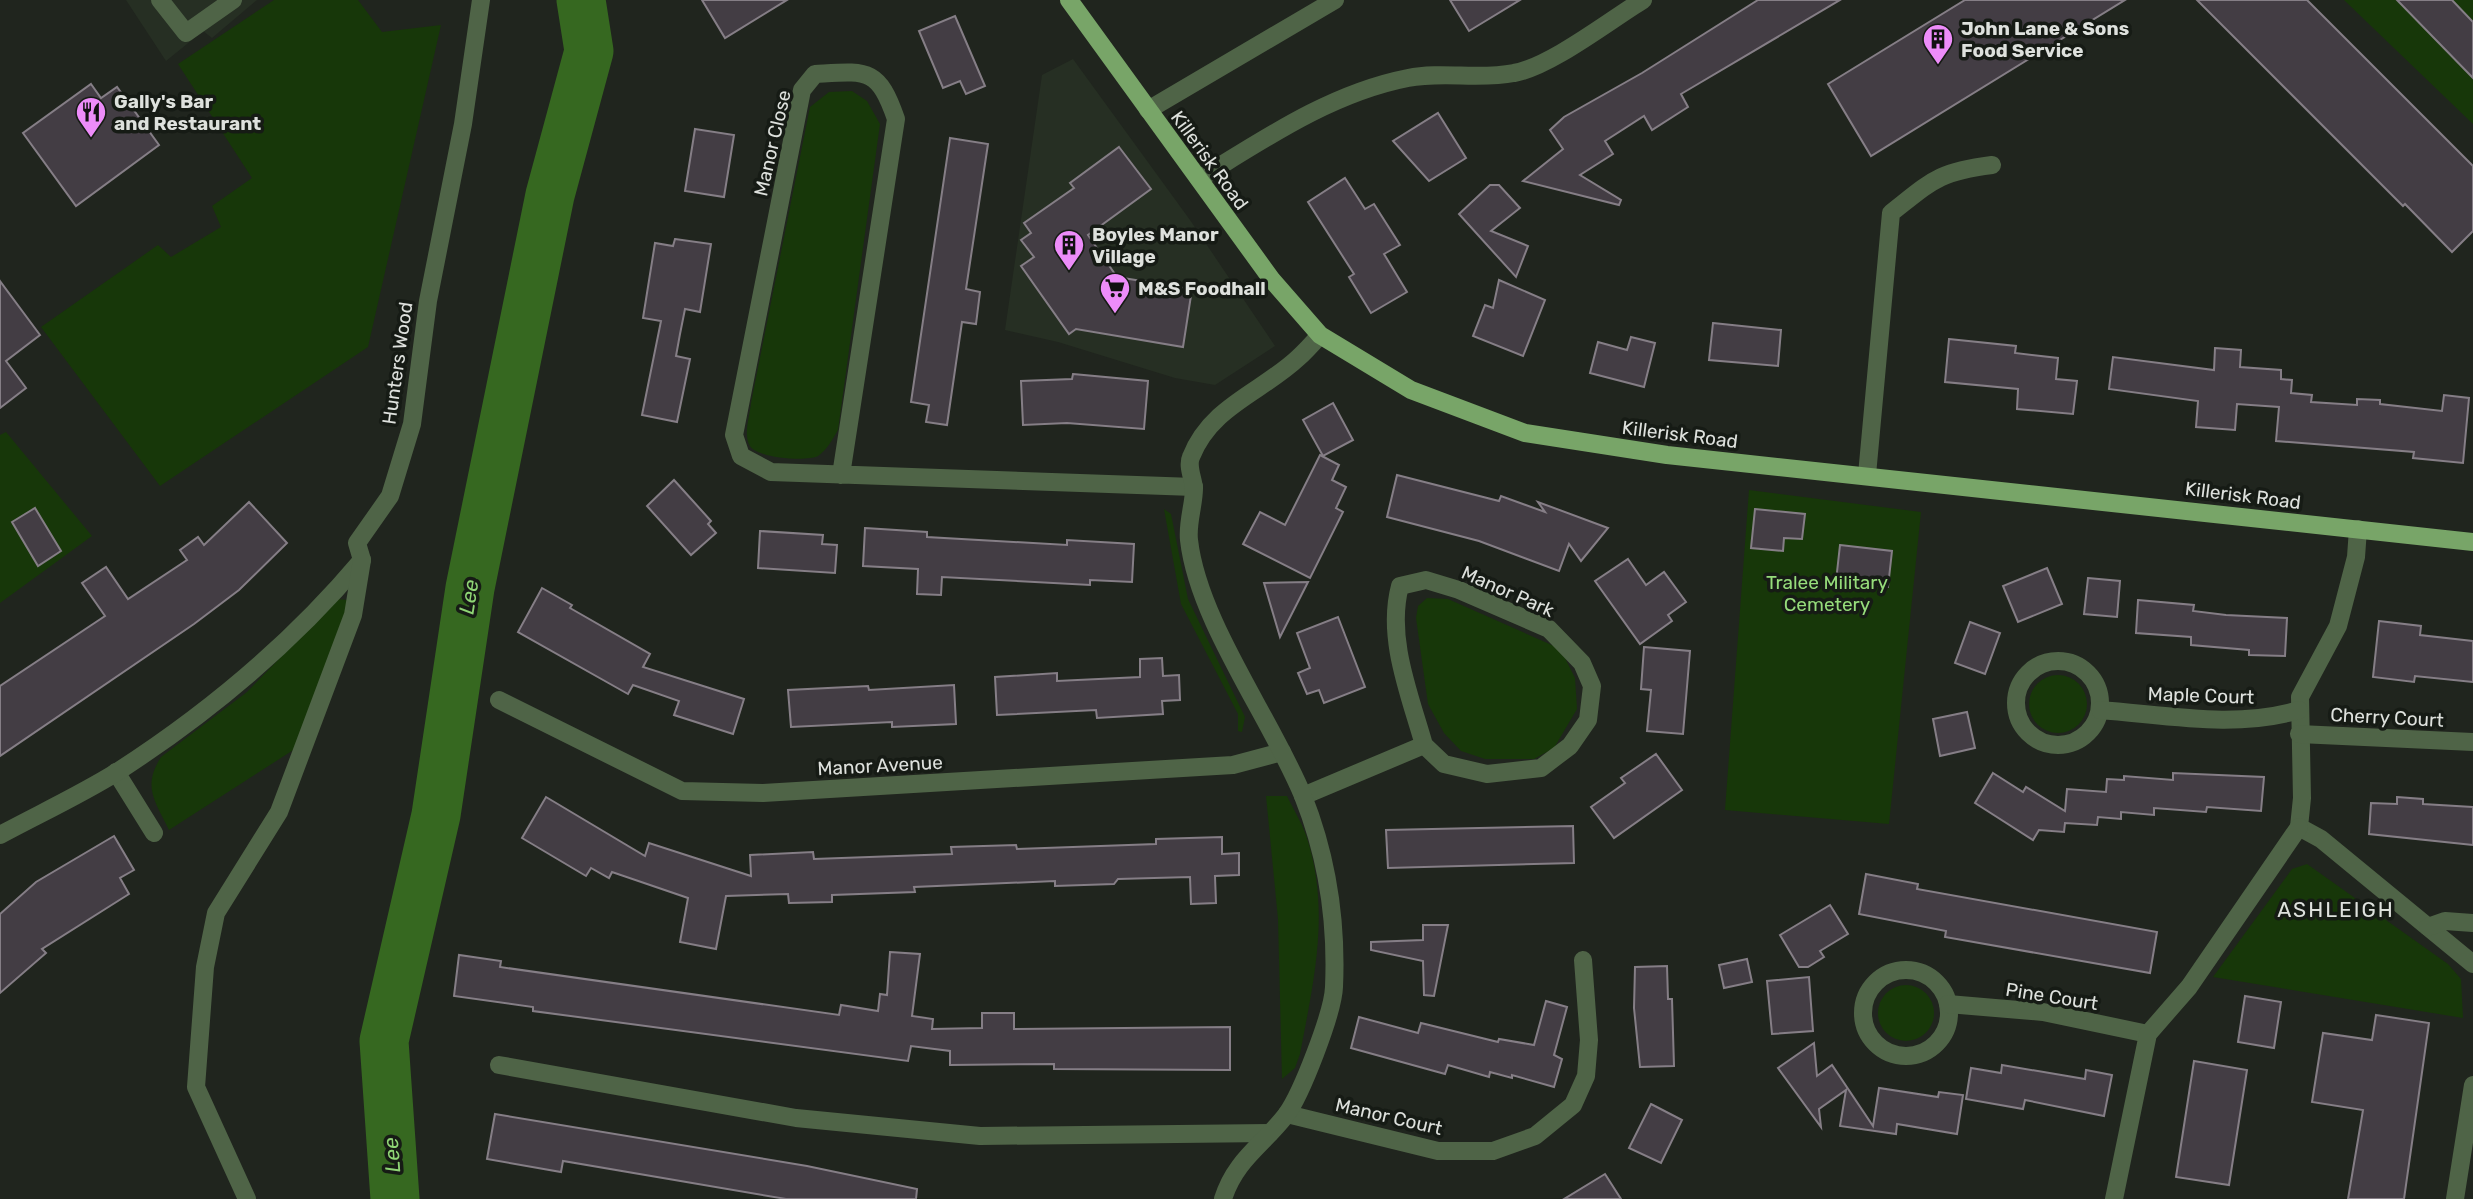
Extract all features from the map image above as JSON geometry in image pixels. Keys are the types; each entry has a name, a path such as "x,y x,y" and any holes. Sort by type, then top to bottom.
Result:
{"main road":[{"name":"Killerisk Road","path":"1069,0 1272,280 1320,335 1411,390 1525,433 1667,455 2473,542"}],"street":[{"path":"160,0 186,33 233,0"},
{"name":"Hunters Wood","path":"0,835 116,772 221,697 325,604 362,560 358,543 390,496 412,424 428,301 463,124 481,0"},
{"path":"1148,110 1335,0"},
{"path":"1199,179 1293,122 1348,97 1409,77 1515,73 1548,59 1643,0"},
{"name":"Manor Close","path":"841,475 896,119 886,90 874,76 848,72 816,74 802,90 734,435 741,456 771,472 841,475 1194,487"},
{"path":"1867,475 1891,213 1939,176 1955,170 1992,165"},
{"path":"1223,1199 1228,1183 1252,1149 1287,1114 1325,1028 1334,991 1334,914 1324,858 1303,796 1203,597 1189,540 1194,487 1189,460 1205,430 1244,395 1297,360 1320,335"},
{"path":"2114,1199 2148,1034 2189,987 2299,827 2302,798 2300,697 2338,626 2357,557 2358,529"},
{"path":"247,1199 196,1087 205,967 216,913 279,813 354,615 362,560"},
{"name":"Manor Park","path":"1426,580 1458,590 1549,629 1582,663 1592,686 1588,720 1570,746 1541,768 1487,774 1444,764 1424,745 1403,670 1394,611 1400,586 1426,580"},
{"path":"2049,662 2068,662 2093,678 2100,695 2100,710 2088,733 2076,742 2059,746 2032,737 2022,726 2016,711 2016,696 2023,678 2034,668 2049,662"},
{"name":"Manor Avenue","path":"499,700 682,791 763,793 1233,765 1282,752"},
{"name":"Maple Court","path":"2100,710 2239,721 2273,717 2299,710"},
{"name":"Cherry Court","path":"2299,733 2473,742"},
{"path":"1303,796 1424,745"},
{"path":"116,772 153,833"},
{"path":"2299,827 2322,839 2473,964"},
{"path":"2428,928 2445,921 2473,923"},
{"name":"Manor Court","path":"1287,1114 1438,1151 1493,1151 1535,1136 1573,1105 1586,1076 1589,1040 1583,960"},
{"path":"1897,971 1926,975 1938,984 1948,1004 1949,1019 1942,1037 1932,1048 1918,1055 1901,1056 1887,1051 1870,1036 1865,1024 1867,996 1876,983 1897,971"},
{"name":"Pine Court","path":"1948,1004 2043,1012 2148,1034"},
{"path":"499,1065 796,1118 980,1136 1270,1133"},
{"path":"2455,1199 2467,1167 2473,1085"}],"shaded area":[{"path":"126,0 257,0 212,38 203,31 166,61"},
{"path":"1073,59 1190,220 1275,346 1215,385 1175,378 1058,342 1005,330 1042,75"}],"green space":[{"path":"274,0 358,0 382,32 441,25 368,347 160,486 41,327 158,245 171,257 221,227 212,206 252,178 178,64"},
{"path":"2344,0 2473,0 2473,124"},
{"path":"852,91 867,101 880,124 838,430 827,448 818,456 803,459 771,456 750,446 748,425 810,107 829,92"},
{"path":"6,432 92,536 0,603 0,435"},
{"name":"Tralee Military Cemetery","path":"1749,490 1921,512 1889,824 1725,810"},
{"path":"1164,509 1171,514 1188,599 1245,717 1242,732 1238,731 1238,714 1181,604"},
{"path":"1427,598 1448,599 1554,646 1565,658 1575,678 1577,709 1554,748 1534,759 1485,759 1461,751 1444,733 1428,704 1416,618 1418,606"},
{"path":"337,599 348,600 351,605 298,747 169,830 155,802 151,786 161,757 247,692"},
{"path":"2058,675 2069,677 2082,688 2087,704 2085,715 2074,728 2058,733 2047,731 2034,720 2029,704 2031,693 2042,680"},
{"path":"1266,796 1287,796 1306,835 1318,890 1318,945 1300,1054 1295,1068 1282,1079 1278,919"},
{"path":"2307,864 2448,964 2461,979 2463,1018 2213,977 2292,869"},
{"path":"1906,985 1917,987 1926,993 1932,1002 1932,1024 1926,1033 1917,1039 1906,1041 1895,1039 1886,1033 1880,1024 1878,1013 1880,1002 1886,993 1895,987"}],"building":[{"path":"702,0 787,0 725,38"},
{"path":"1450,0 1520,0 1469,31"},
{"path":"1758,0 1840,0 1681,94 1688,107 1652,130 1644,116 1605,141 1613,154 1580,175 1621,200 1619,205 1523,181 1563,149 1550,130 1564,117 1642,73"},
{"name":"John Lane & Sons Food Service","path":"1965,0 2125,0 1871,156 1828,84"},
{"path":"2197,0 2307,0 2473,166 2473,231 2452,252"},
{"path":"2397,0 2452,0 2473,22 2473,78"},
{"path":"955,16 985,86 966,94 960,81 943,88 919,31"},
{"name":"Gally's Bar and Restaurant","path":"91,84 101,98 117,87 159,145 76,206 23,133"},
{"path":"1438,113 1466,158 1429,181 1393,141"},
{"path":"695,129 734,135 724,197 685,191"},
{"path":"950,138 988,144 966,289 980,292 976,324 962,322 947,425 926,422 929,405 911,402"},
{"name":"Boyles Manor Village","path":"1119,147 1151,189 1088,235 1117,277 1192,289 1183,347 1076,329 1069,334 1021,266 1034,257 1021,240 1031,233 1024,223 1074,188 1070,183"},
{"path":"1345,178 1365,209 1374,204 1400,245 1384,254 1407,292 1371,313 1349,277 1354,274 1308,202"},
{"path":"1490,185 1499,185 1520,208 1491,231 1528,246 1516,277 1459,214"},
{"path":"675,239 711,244 700,312 685,309 680,334 676,356 690,359 677,422 642,415 661,321 643,318 655,243 673,246"},
{"path":"1499,280 1545,300 1523,356 1473,336 1485,305 1493,308"},
{"path":"0,281 40,335 6,361 26,388 0,408"},
{"path":"1713,323 1781,330 1778,366 1709,360"},
{"path":"1631,337 1655,343 1644,387 1590,373 1598,342 1627,350"},
{"path":"1949,339 2016,346 2015,353 2058,358 2056,379 2077,381 2073,414 2017,409 2018,389 1945,382"},
{"path":"2215,348 2241,350 2240,367 2281,370 2281,379 2292,380 2291,393 2312,395 2311,402 2357,405 2357,399 2380,400 2380,404 2442,411 2444,395 2469,398 2463,463 2413,458 2414,452 2276,441 2279,407 2237,404 2235,430 2196,427 2198,401 2109,389 2113,357 2214,370"},
{"path":"1073,374 1148,381 1144,429 1067,423 1023,425 1021,381 1072,379"},
{"path":"1333,403 1353,440 1323,456 1303,420"},
{"path":"1320,455 1339,465 1332,480 1346,487 1336,508 1343,512 1310,578 1243,544 1260,512 1285,525"},
{"path":"1397,475 1499,501 1501,496 1545,512 1538,502 1608,528 1581,561 1569,544 1559,571 1479,541 1387,517"},
{"path":"674,480 711,521 708,524 716,533 691,555 647,506"},
{"path":"249,502 287,543 239,590 194,624 0,756 0,686 105,616 82,583 106,567 128,599 187,560 180,550 198,537 204,545"},
{"path":"35,508 61,551 38,566 12,522"},
{"path":"1755,509 1805,514 1802,539 1784,538 1783,551 1751,548"},
{"path":"865,528 927,532 927,537 1067,545 1067,540 1134,544 1132,582 1090,580 1090,585 942,577 941,595 917,594 918,569 863,566"},
{"path":"760,531 823,535 822,544 837,545 835,573 758,568"},
{"path":"1840,545 1892,551 1888,587 1836,581"},
{"path":"1628,559 1646,585 1664,572 1686,602 1668,615 1672,621 1640,644 1595,581"},
{"path":"2047,568 2062,604 2018,622 2003,586"},
{"path":"2088,578 2120,581 2117,617 2084,614"},
{"path":"1308,582 1280,637 1264,583"},
{"path":"542,588 572,605 570,608 650,654 643,667 744,699 733,734 674,715 679,701 633,685 628,694 518,632"},
{"path":"2138,600 2194,605 2193,611 2226,615 2287,618 2285,656 2249,655 2249,650 2191,645 2191,637 2136,633"},
{"path":"1338,617 1365,687 1324,703 1319,690 1307,694 1298,673 1310,668 1297,633"},
{"path":"2379,621 2421,626 2420,635 2473,641 2473,682 2415,676 2414,682 2373,677"},
{"path":"1970,622 2000,633 1985,674 1955,663"},
{"path":"1644,647 1690,651 1683,734 1647,731 1651,690 1641,689"},
{"path":"1162,658 1163,676 1179,675 1180,700 1162,701 1163,714 1097,718 1096,710 997,715 995,677 1057,673 1057,681 1140,677 1140,659"},
{"path":"954,685 956,724 892,727 892,722 791,727 788,690 868,686 869,690"},
{"path":"1967,712 1975,748 1940,756 1933,719"},
{"path":"1656,754 1682,790 1614,838 1591,807 1625,783 1621,778"},
{"path":"1993,773 2023,792 2026,787 2065,811 2067,789 2106,792 2107,779 2124,780 2124,776 2173,780 2173,773 2264,777 2261,811 2207,807 2206,812 2154,808 2154,815 2121,812 2121,819 2098,817 2097,825 2065,823 2064,832 2039,830 2033,840 1975,803"},
{"path":"546,797 645,856 649,843 751,876 750,855 813,852 814,859 952,854 951,847 1016,845 1017,849 1156,844 1156,839 1222,837 1222,854 1239,853 1239,875 1215,876 1216,903 1191,904 1190,877 1118,879 1114,884 1055,886 1055,881 914,887 915,892 832,895 832,902 789,903 788,894 726,896 716,949 680,942 688,898 612,872 609,878 591,868 586,876 522,838"},
{"path":"2397,797 2423,799 2423,804 2473,807 2473,845 2369,834 2371,803 2397,804"},
{"path":"1573,826 1574,863 1388,868 1386,830"},
{"path":"114,836 134,870 120,878 129,894 42,949 46,953 0,993 0,914 36,882"},
{"path":"1866,874 1918,884 1917,889 2157,932 2150,973 1945,937 1946,931 1859,914"},
{"path":"1830,905 1848,934 1820,951 1824,957 1808,967 1799,967 1780,935"},
{"path":"1423,925 1448,925 1434,996 1424,995 1423,961 1371,950 1371,942 1423,940"},
{"path":"890,952 920,954 912,1016 933,1019 932,1029 982,1028 982,1013 1014,1013 1014,1029 1230,1027 1230,1070 1054,1069 1054,1064 950,1065 950,1051 911,1046 908,1061 533,1011 533,1007 454,996 459,955 501,961 500,967 839,1015 841,1005 878,1011 880,994 887,995"},
{"path":"1747,959 1752,982 1724,988 1719,965"},
{"path":"1667,966 1668,999 1672,999 1674,1066 1640,1067 1634,1008 1635,967"},
{"path":"1809,977 1813,1031 1772,1034 1767,981"},
{"path":"2245,996 2281,1002 2274,1048 2238,1042"},
{"path":"1546,1001 1567,1007 1554,1055 1562,1059 1554,1087 1512,1075 1512,1078 1490,1072 1489,1077 1448,1065 1445,1074 1351,1048 1359,1017 1418,1033 1421,1023 1498,1042 1499,1039 1534,1045"},
{"path":"2376,1015 2429,1023 2404,1199 2348,1199 2363,1110 2312,1102 2323,1033 2372,1040"},
{"path":"1814,1043 1817,1076 1832,1065 1873,1126 1879,1088 1938,1097 1939,1092 1963,1095 1957,1134 1897,1124 1896,1134 1840,1126 1846,1090 1819,1109 1821,1127 1778,1068"},
{"path":"2194,1061 2247,1070 2229,1185 2176,1177"},
{"path":"2002,1065 2085,1079 2086,1070 2112,1075 2104,1116 2025,1100 2023,1109 1966,1099 1971,1068 2001,1073"},
{"path":"1651,1104 1682,1120 1661,1163 1629,1148"},
{"path":"495,1114 807,1166 917,1189 916,1199 786,1199 563,1161 561,1172 487,1159"},
{"path":"1605,1174 1621,1199 1564,1199"}],"waterway":[{"name":"Lee","path":"395,1199 384,1041 436,815 470,588 550,195 589,51 581,0"}],"place":[{"name":"John Lane & Sons Food Service","path":"1938,66"},
{"name":"Gally's Bar and Restaurant","path":"91,139"},
{"name":"Boyles Manor Village","path":"1069,272"},
{"name":"M&S Foodhall","path":"1115,315"}],"district":[{"name":"ASHLEIGH","path":"2336,910"}]}
